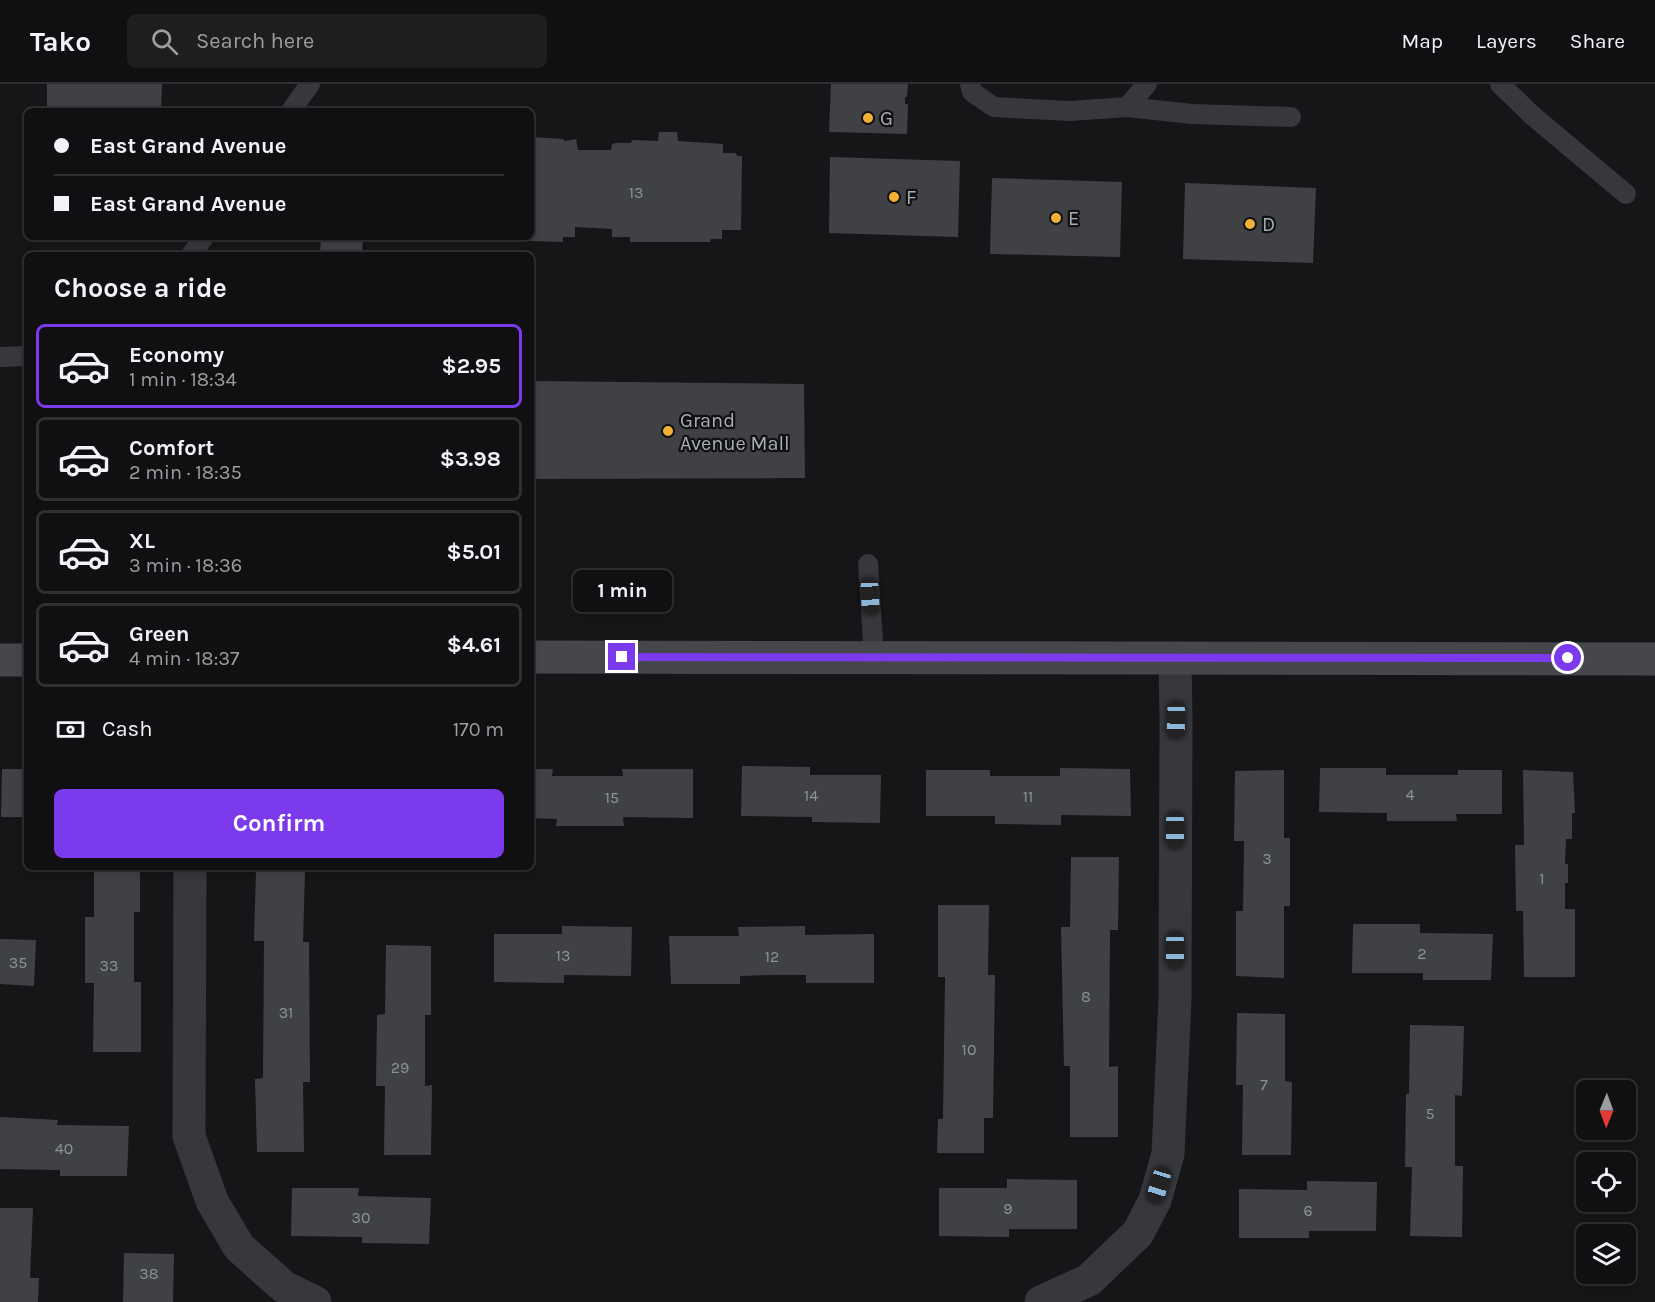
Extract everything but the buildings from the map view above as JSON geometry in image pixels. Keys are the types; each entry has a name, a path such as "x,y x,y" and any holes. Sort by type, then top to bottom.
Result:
{"street":[{"path":"534,657 1655,659"},
{"path":"1041,1302 1089,1280 1138,1233 1155,1200 1168,1154 1175,998 1176,720 1174,658"},
{"path":"0,660 24,660"},
{"path":"190,870 189,1136 212,1201 239,1247 284,1287 315,1302"}],"lane":[{"path":"293,108 309,84"},
{"path":"970,84 972,92 994,107 1070,111 1127,107 1192,114 1292,117"},
{"path":"1127,107 1147,84"},
{"path":"1500,84 1533,116 1626,194"},
{"path":"0,357 24,356"},
{"path":"868,564 874,657"}],"place":[{"name":"G","path":"868,118"},
{"name":"F","path":"894,197"},
{"name":"E","path":"1056,218"},
{"name":"D","path":"1250,224"},
{"name":"Grand Avenue Mall","path":"668,431"}],"route":[{"path":"622,657 1568,658"}]}
